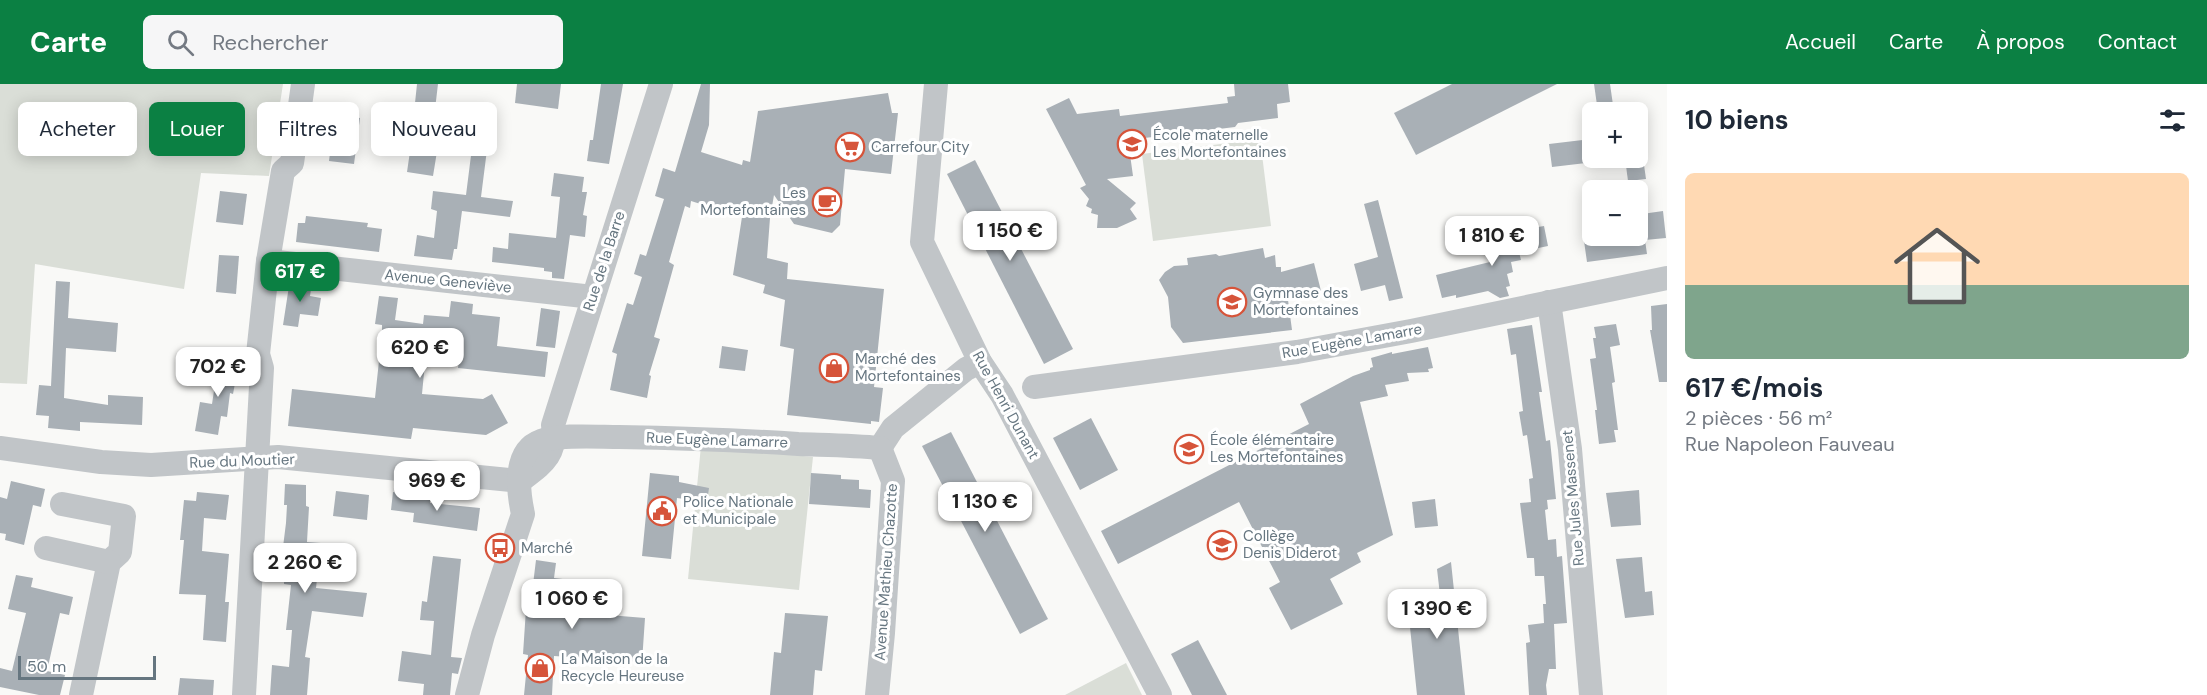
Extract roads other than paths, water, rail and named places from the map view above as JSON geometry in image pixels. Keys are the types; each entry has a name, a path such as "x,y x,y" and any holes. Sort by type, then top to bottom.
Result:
{"street":[{"path":"244,695 262,368 258,354 268,261 283,171 292,163 303,84"},
{"name":"Rue de la Barre","path":"555,439 553,424 661,84"},
{"name":"Rue Henri Dunant","path":"936,84 922,242 980,362 1002,395 1160,695"},
{"name":"Avenue Geneviève","path":"268,261 593,297"},
{"name":"Rue Eugène Lamarre","path":"1034,387 1297,352 1667,278"},
{"name":"Rue Jules Massenet","path":"1549,302 1570,449 1591,695"},
{"path":"880,448 893,428 966,369 980,362"},
{"name":"Rue Eugène Lamarre","path":"555,439 627,437 744,440 880,448"},
{"path":"467,695 483,635 523,514 521,464 527,453 541,441 555,439"},
{"name":"Rue du Moutier","path":"0,448 101,462 151,465 278,457 520,481"},
{"name":"Avenue Mathieu Chazotte","path":"877,695 894,481 880,448"},
{"path":"62,504 124,516 120,552 109,562 81,695"},
{"path":"46,548 109,562"}],"place":[{"name":"École maternelle Les Mortefontaines","path":"1132,144"},
{"name":"Carrefour City","path":"850,147"},
{"name":"Les Mortefontaines","path":"827,202"},
{"name":"Gymnase des Mortefontaines","path":"1232,302"},
{"name":"Marché des Mortefontaines","path":"834,368"},
{"name":"École élémentaire Les Mortefontaines","path":"1189,449"},
{"name":"Police Nationale et Municipale","path":"662,511"},
{"name":"Collège Denis Diderot","path":"1222,545"},
{"name":"Marché","path":"500,548"},
{"name":"La Maison de la Recycle Heureuse","path":"540,668"}]}
